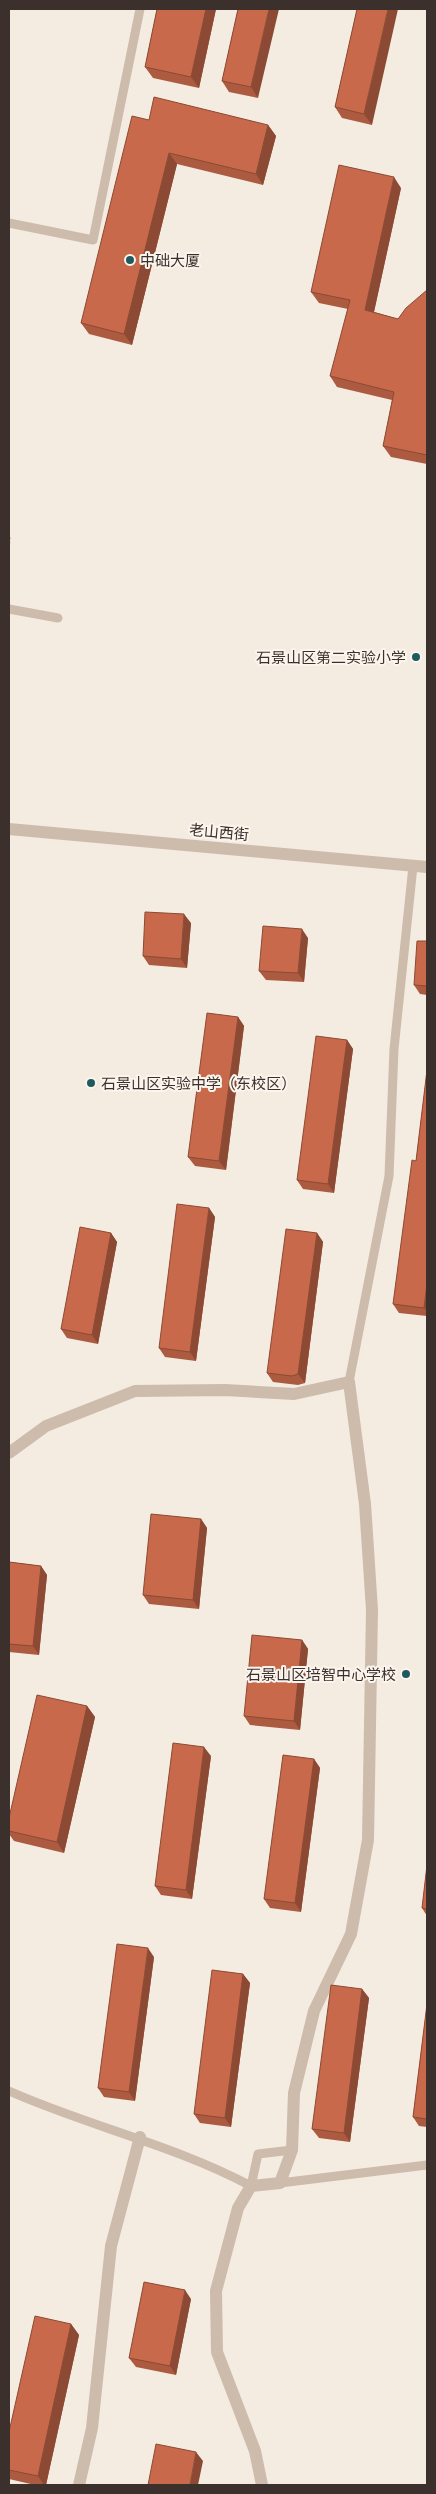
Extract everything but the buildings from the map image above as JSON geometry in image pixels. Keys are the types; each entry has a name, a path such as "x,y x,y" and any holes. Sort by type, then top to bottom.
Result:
{"street":[{"name":"老山西街","path":"9,828 427,867"},
{"path":"9,1453 46,1426 135,1391 225,1390 294,1394 349,1382 365,1504 372,1610 368,1840 351,1934 314,2011 294,2092 292,2150 280,2183 251,2186 238,2208 216,2291 217,2352 255,2451 262,2485"},
{"path":"79,2485 92,2428 111,2246 140,2137"}],"lane":[{"path":"9,223 93,240 140,9"},
{"path":"9,609 58,618"},
{"path":"349,1382 390,1176 394,1049 413,866"},
{"path":"9,2092 40,2105 140,2137 218,2168 251,2186 258,2154 292,2150"},
{"path":"280,2183 427,2165"}],"path":[{"path":"9,537 9,543"}],"place":[{"name":"中础大厦","path":"130,260"},
{"name":"石景山区第二实验小学","path":"416,657"},
{"name":"石景山区实验中学（东校区）","path":"91,1083"},
{"name":"石景山区培智中心学校","path":"406,1674"}]}
